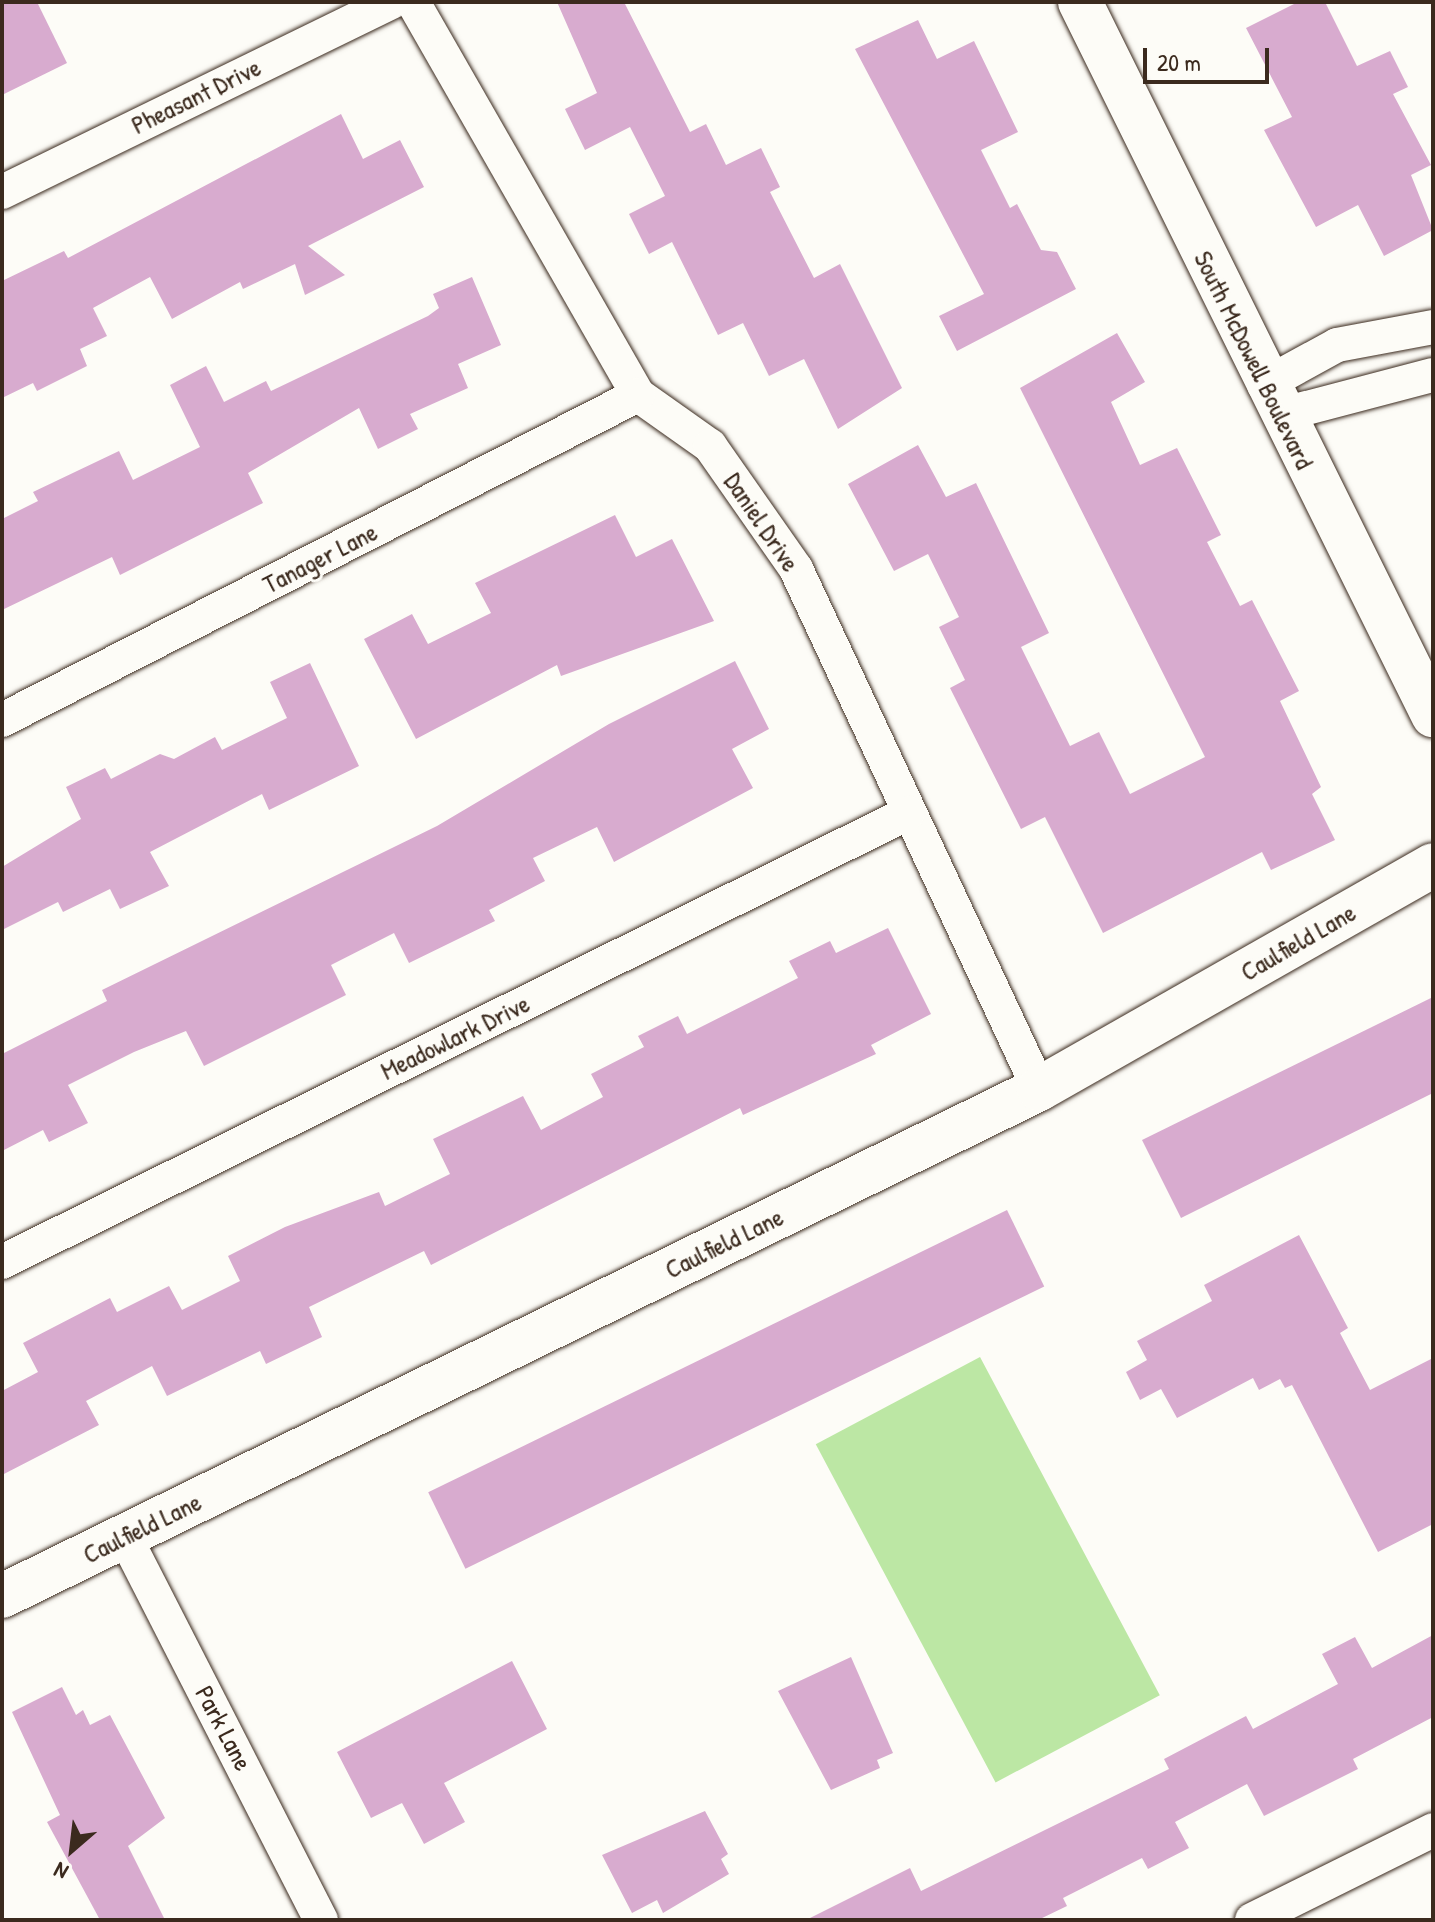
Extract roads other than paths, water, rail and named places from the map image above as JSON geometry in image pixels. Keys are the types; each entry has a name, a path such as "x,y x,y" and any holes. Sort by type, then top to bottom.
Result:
{"main road":[{"name":"South McDowell Boulevard","path":"1080,2 1272,400 1433,715"},
{"name":"Caulfield Lane","path":"2,1596 1039,1089 1433,865"}],"street":[{"name":"Pheasant Drive","path":"2,192 391,2"},
{"name":"Daniel Drive","path":"413,2 638,395 710,446 796,569 1039,1089"},
{"path":"1272,400 1337,345 1433,327"},
{"path":"1272,400 1433,375"},
{"name":"Tanager Lane","path":"2,720 638,395"},
{"name":"Meadowlark Drive","path":"2,1262 908,813"},
{"name":"Park Lane","path":"125,1537 321,1920"},
{"path":"1252,1920 1433,1830"}]}
